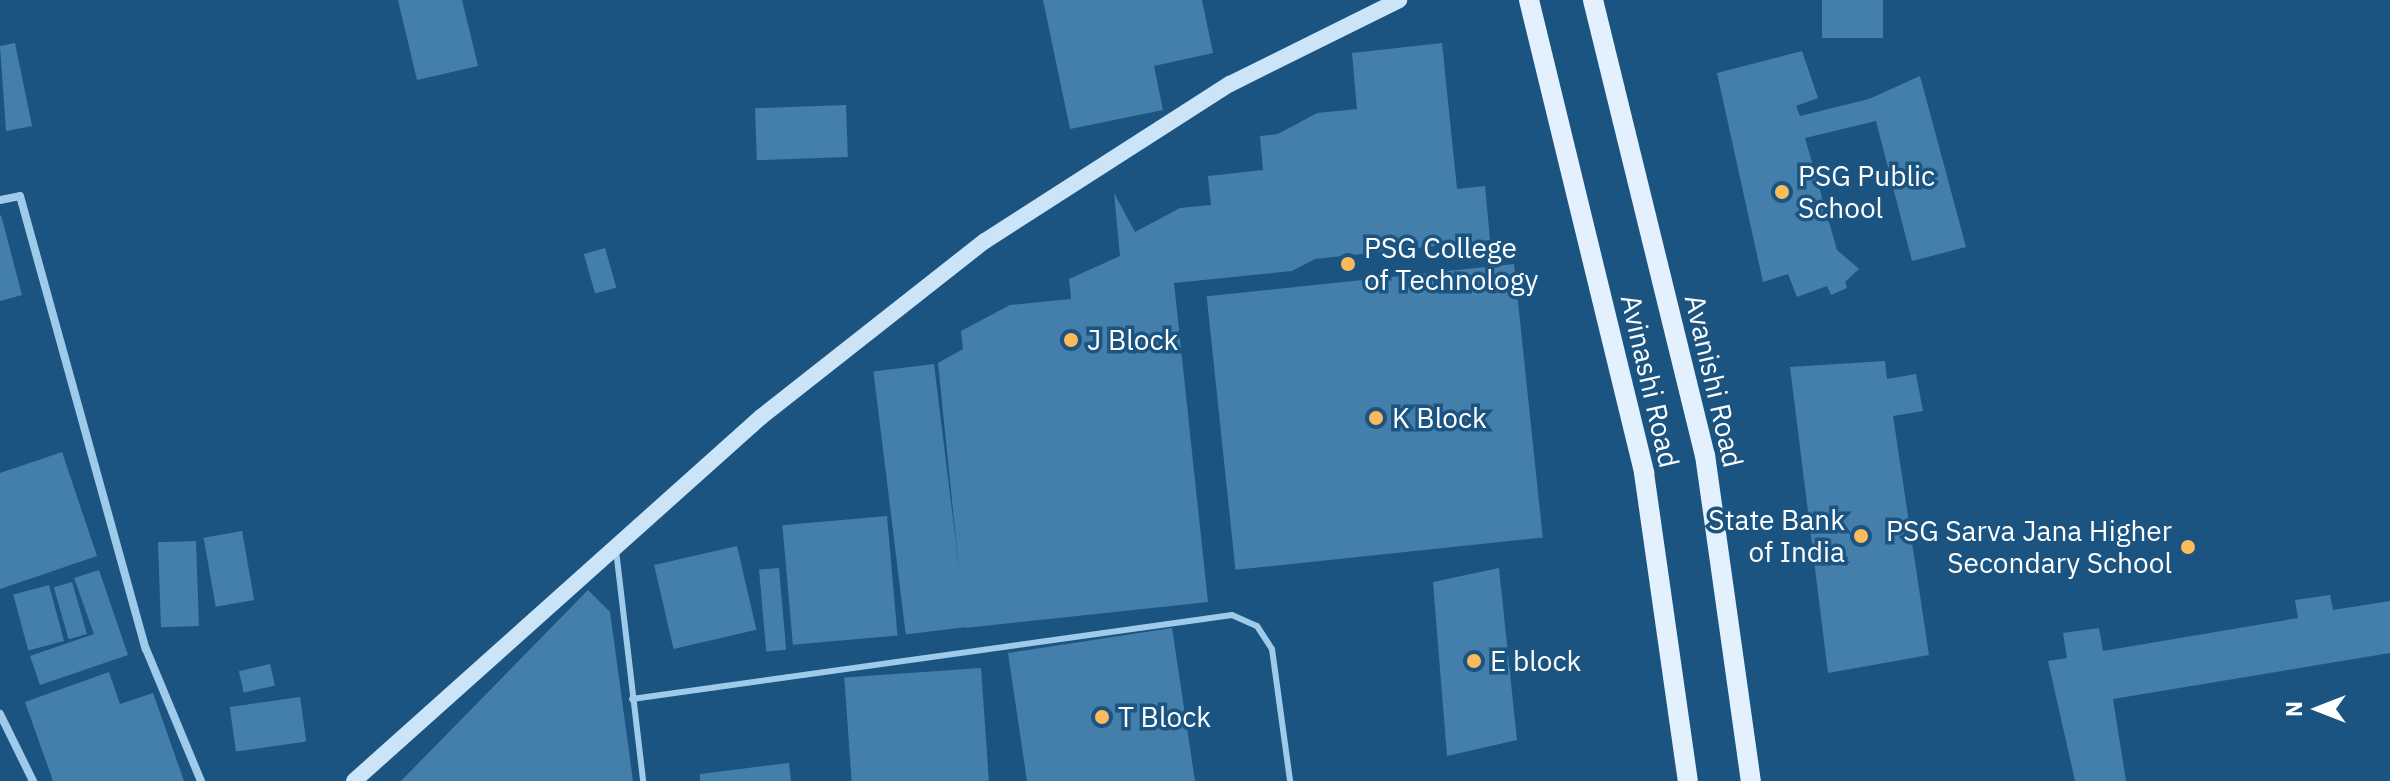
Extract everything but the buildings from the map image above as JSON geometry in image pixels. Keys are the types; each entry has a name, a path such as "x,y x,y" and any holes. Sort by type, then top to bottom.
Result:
{"main road":[{"name":"Avinashi Road","path":"1529,0 1644,473 1688,781"},
{"name":"Avanishi Road","path":"1593,0 1705,455 1751,781"}],"street":[{"path":"354,781 761,417 985,241 1230,84 1399,0"},
{"path":"0,200 20,196 146,649 201,781"},
{"path":"0,714 33,781"}],"lane":[{"path":"616,545 643,781"},
{"path":"632,699 1232,615 1257,626 1272,649 1290,781"}],"place":[{"name":"PSG Public School","path":"1782,192"},
{"name":"PSG College of Technology","path":"1348,264"},
{"name":"J Block","path":"1071,340"},
{"name":"K Block","path":"1376,418"},
{"name":"State Bank of India","path":"1861,536"},
{"name":"PSG Sarva Jana Higher Secondary School","path":"2188,547"},
{"name":"E block","path":"1474,661"},
{"name":"T Block","path":"1102,717"}]}
